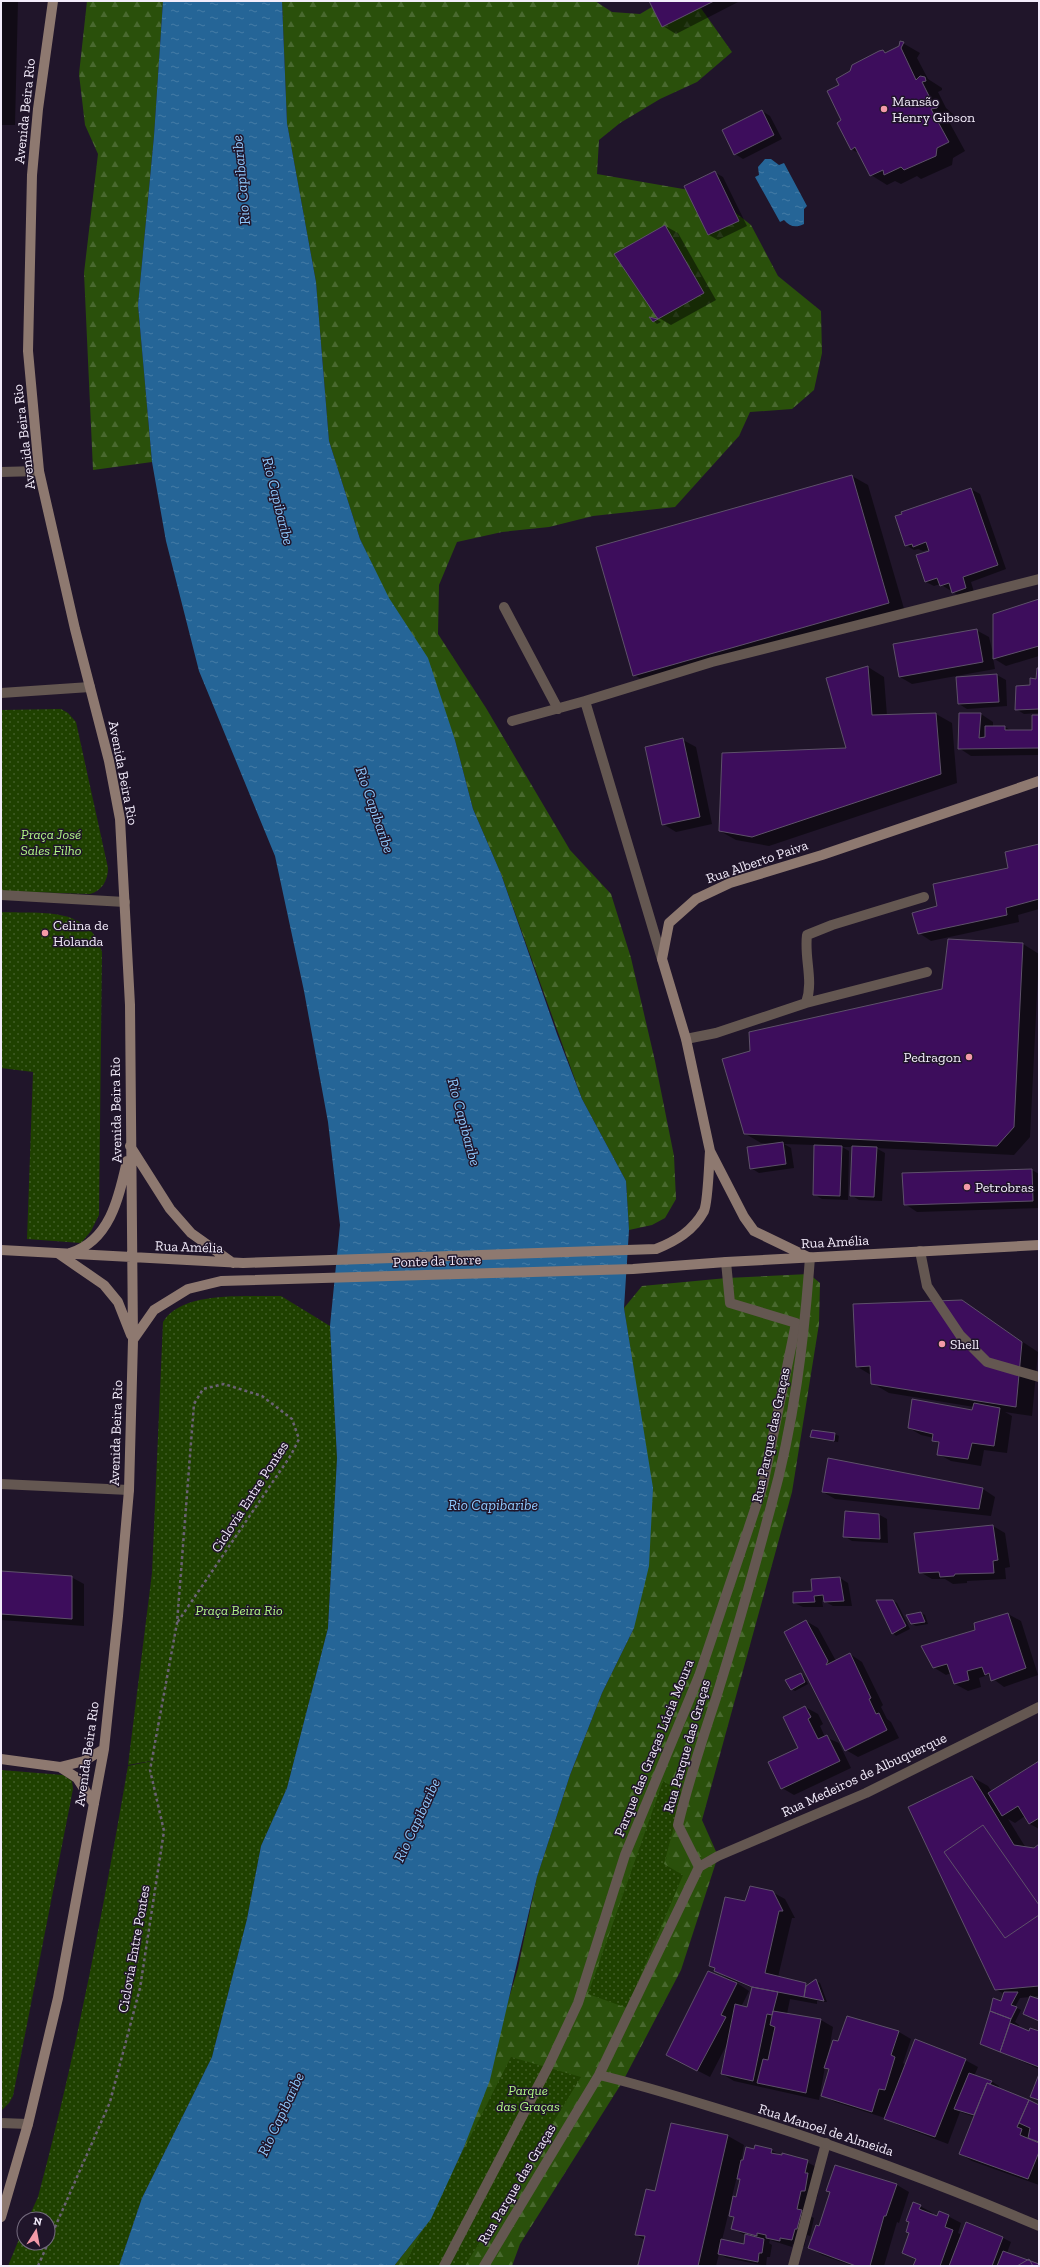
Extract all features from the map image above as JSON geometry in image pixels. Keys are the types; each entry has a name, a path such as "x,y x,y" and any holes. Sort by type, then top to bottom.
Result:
{"main road":[{"name":"Avenida Beira Rio","path":"1,2218 28,2124 58,1998 104,1749 129,1490 133,1340 133,1258 130,1146 130,1005 120,818 110,761 90,687 39,471 28,350 32,175 38,109 53,1"},
{"name":"Rua Alberto Paiva","path":"810,1258 754,1231 744,1217 710,1152 686,1039 662,959 669,923 696,899 730,883 822,855 1039,781"},
{"path":"1,1250 57,1253 79,1250 97,1238 104,1228 119,1198 130,1146"},
{"path":"130,1146 170,1210 191,1233 233,1262"},
{"name":"Rua Alberto Paiva","path":"634,1251 656,1249 677,1241 690,1229 704,1210 710,1152"},
{"name":"Rua Amélia","path":"633,1269 726,1262 1039,1245"},
{"name":"Ponte da Torre","path":"243,1263 634,1251"},
{"path":"57,1253 104,1285 118,1302 133,1340"},
{"name":"Rua Amélia","path":"57,1253 243,1263"},
{"name":"Ponte da Torre","path":"133,1340 154,1310 175,1296 202,1285 241,1280 633,1269"},
{"path":"1,1759 60,1767 84,1761 104,1749"},
{"path":"60,1767 77,1778 94,1804"}],"street":[{"path":"1,472 39,471"},
{"path":"512,721 558,709 712,662 1039,579"},
{"path":"504,607 558,709"},
{"path":"1,692 90,687"},
{"path":"585,701 662,959"},
{"path":"1,896 125,902"},
{"path":"806,1003 811,989 805,950 807,935 832,925 924,897"},
{"path":"686,1039 716,1033 806,1003 927,972"},
{"path":"920,1251 927,1286 960,1335 987,1362 1039,1377"},
{"name":"Rua Parque das Graças","path":"484,2266 599,2075 699,1867 678,1826 688,1783 716,1696 772,1504 793,1412 805,1330 810,1258"},
{"name":"Parque das Graças Lúcia Moura","path":"444,2266 548,2067 578,2003 625,1855 702,1670 763,1485 796,1323 730,1303 726,1262"},
{"path":"1,1484 129,1490"},
{"name":"Rua Medeiros de Albuquerque","path":"699,1867 718,1856 866,1793 1039,1707"},
{"name":"Rua Manoel de Almeida","path":"599,2075 690,2100 826,2143 950,2188 1039,2226"},
{"path":"1,2123 28,2124"},
{"path":"793,2266 826,2143"}],"path":[{"name":"Ciclovia Entre Pontes","path":"38,2266 110,2102 140,1988 164,1831 150,1770 177,1623 194,1404 203,1389 224,1384 262,1396 292,1419 299,1439 292,1455 177,1623"}],"green space":[{"path":"87,1 163,1 154,136 138,305 152,462 93,470 84,273 98,154 85,125 79,74"},
{"path":"282,1 595,1 612,12 640,14 662,1 698,4 732,52 697,82 660,99 620,123 599,140 597,174 712,194 751,225 778,276 821,311 822,353 814,390 792,409 750,412 739,436 675,507 593,516 549,527 502,532 457,542 439,585 438,634 486,708 570,850 611,894 631,958 655,1061 674,1156 676,1199 665,1218 652,1225 629,1230 626,1181 582,1099 501,874 473,809 455,740 360,539 329,441 316,282 287,123"},
{"name":"Praça José Sales Filho","path":"61,709 68,713 76,722 108,868 107,877 101,888 90,894 1,891 1,710"},
{"path":"1,912 46,913 74,919 86,926 95,937 102,952 99,1215 91,1231 81,1243 27,1239 33,1072 1,1068"},
{"path":"809,1274 820,1283 819,1324 792,1492 702,1820 718,1856 681,1970 623,2081 520,2244 512,2266 394,2266 431,2219 464,2147 518,1968 537,1877 570,1775 602,1693 634,1628 637,1393 624,1308 642,1286 727,1278"},
{"name":"Praça Beira Rio","path":"234,1296 281,1296 330,1326 337,1458 328,1628 287,1788 261,1846 247,1919 212,2057 142,2198 119,2266 8,2266 16,2246 16,2251 56,2251 56,2211 32,2211 38,2197 52,2144 77,2036 99,1929 128,1766 162,1759 128,1765 152,1573 163,1322 172,1312 185,1305 200,1300"},
{"path":"1,1770 63,1775 72,1781 73,1789 13,2096 9,2103 1,2111"},
{"path":"663,1781 683,1793 664,1864 683,1875 627,2008 588,1994"},
{"name":"Parque das Graças","path":"511,2057 581,2077 465,2266 404,2266"}],"water":[{"name":"Rio Capibaribe","path":"163,1 282,1 287,123 316,282 329,441 360,539 389,598 428,658 455,740 473,809 501,874 557,1034 582,1099 626,1181 629,1230 624,1308 653,1488 649,1566 634,1628 602,1693 570,1775 537,1877 490,2080 464,2147 431,2219 394,2266 119,2266 142,2198 212,2057 247,1919 261,1846 287,1788 328,1628 337,1458 330,1326 340,1225 328,1122 304,991 275,856 199,671 166,541 152,462 138,305 154,136"},
{"path":"765,159 771,159 779,165 784,163 807,206 804,209 804,224 796,226 789,224 784,220 780,222 755,177 759,175 758,167"}],"building":[{"path":"649,1 714,1 662,27"},
{"name":"Mansão Henry Gibson","path":"900,41 904,42 901,48 916,80 920,76 925,77 926,81 922,82 932,102 937,101 937,108 931,109 949,142 937,148 936,156 904,170 901,167 884,175 883,170 870,176 855,147 851,150 837,123 841,120 827,91 839,85 836,79 850,71 852,65 879,51 883,50 885,53 899,46"},
{"path":"762,110 774,135 734,155 722,130"},
{"path":"715,171 739,221 708,235 684,186"},
{"path":"665,225 704,293 658,319 614,254"},
{"path":"649,317 658,319 653,322"},
{"path":"852,475 889,603 633,676 596,547"},
{"path":"971,488 998,565 963,577 966,588 952,593 949,583 940,586 937,578 925,582 916,555 929,551 926,542 913,547 912,544 905,546 895,516 902,514 901,512"},
{"path":"1039,599 1039,646 993,659 993,614"},
{"path":"977,629 983,662 899,677 893,644"},
{"path":"868,666 872,715 936,713 941,774 752,837 719,831 722,753 846,748 826,678"},
{"path":"1037,668 1039,668 1039,709 1015,710 1016,686 1030,685 1030,678 1036,679"},
{"path":"997,674 999,702 958,704 956,677"},
{"path":"959,713 981,713 979,738 985,737 985,726 1005,726 1005,730 1032,730 1032,715 1039,715 1039,748 958,749"},
{"path":"683,738 700,817 662,825 645,747"},
{"path":"1039,844 1039,899 1006,908 1007,915 918,934 912,913 937,906 933,884 1008,868 1005,852"},
{"path":"948,939 1023,943 1014,1127 997,1146 744,1134 722,1059 750,1051 749,1032 942,989"},
{"path":"783,1142 786,1164 750,1169 747,1147"},
{"path":"814,1145 842,1146 840,1196 813,1195"},
{"path":"852,1146 877,1147 874,1197 850,1196"},
{"path":"1032,1169 1033,1201 904,1205 902,1173"},
{"path":"962,1300 1022,1342 1016,1407 871,1384 870,1366 856,1367 853,1304"},
{"path":"912,1399 972,1410 974,1403 1000,1408 994,1446 972,1443 968,1459 937,1455 939,1442 932,1441 933,1434 908,1428"},
{"path":"812,1430 835,1433 834,1441 810,1437"},
{"path":"828,1458 983,1488 979,1509 822,1492"},
{"path":"845,1511 879,1514 880,1539 843,1537"},
{"path":"993,1525 998,1560 993,1561 994,1573 955,1574 954,1576 940,1577 939,1572 919,1573 914,1533"},
{"path":"1,1571 72,1576 72,1619 1,1614"},
{"path":"840,1577 844,1601 824,1602 823,1595 814,1596 815,1602 793,1603 793,1592 812,1591 811,1579"},
{"path":"876,1600 893,1600 906,1626 892,1634"},
{"path":"921,1612 925,1622 911,1624 906,1615"},
{"path":"1008,1613 1026,1668 991,1681 989,1673 985,1675 982,1667 967,1671 969,1680 954,1684 947,1664 933,1668 921,1646 975,1630 974,1623"},
{"path":"806,1620 828,1661 826,1665 850,1653 871,1698 869,1699 876,1714 879,1713 887,1730 845,1751 784,1632"},
{"path":"801,1673 805,1682 791,1690 785,1680"},
{"path":"805,1706 811,1717 808,1719 818,1739 827,1735 840,1761 781,1789 768,1762 798,1748 783,1717"},
{"path":"1039,1761 1039,1818 1029,1824 1018,1806 1002,1816 988,1793"},
{"path":"972,1776 1014,1845 1034,1848 1039,1844 1039,1986 995,1990 908,1807"},
{"path":"983,1825 1039,1905 1039,1915 1005,1938 944,1852"},
{"path":"750,1886 773,1891 783,1911 779,1911 765,1973 806,1983 804,1997 752,1987 714,1971 715,1968 709,1966 725,1897 745,1901"},
{"path":"708,1971 737,1983 721,2015 726,2017 697,2071 666,2055"},
{"path":"816,1979 824,2001 804,1997 806,1986"},
{"path":"752,1987 778,1992 772,2015 767,2014 753,2081 721,2074 735,2004 747,2007"},
{"path":"1004,1992 1018,1992 1011,2005 1017,2007 1011,2019 990,2011 993,1998 1001,2001"},
{"path":"1030,1996 1039,1999 1039,2021 1023,2014"},
{"path":"773,2011 821,2019 806,2093 757,2083 763,2059 768,2060 775,2027 770,2025"},
{"path":"990,2011 1011,2019 1000,2052 980,2044"},
{"path":"847,2016 899,2031 891,2055 895,2057 885,2090 879,2089 872,2112 821,2096 829,2069 824,2068 833,2040 838,2041"},
{"path":"1010,2023 1029,2031 1030,2028 1039,2031 1039,2067 1000,2052"},
{"path":"915,2039 966,2059 935,2137 884,2119"},
{"path":"969,2073 992,2081 990,2084 987,2083 974,2115 954,2109"},
{"path":"1039,2074 1039,2100 1030,2097"},
{"path":"987,2083 1029,2100 1017,2127 1022,2129 1020,2135 1039,2143 1039,2152 1028,2179 959,2154"},
{"path":"1029,2100 1039,2105 1039,2142 1028,2138 1030,2128 1019,2123"},
{"path":"671,2123 728,2135 698,2266 635,2266 638,2265 645,2236 635,2235 646,2189 655,2191"},
{"path":"755,2145 772,2149 771,2153 782,2155 782,2153 808,2160 805,2173 808,2173 805,2191 801,2191 797,2209 802,2210 797,2229 795,2229 792,2240 780,2238 780,2241 766,2238 766,2235 757,2233 757,2236 731,2229 734,2217 729,2216 733,2196 736,2197 739,2184 740,2179 737,2179 741,2160 743,2160 746,2147 754,2149"},
{"path":"835,2165 897,2184 886,2216 884,2216 870,2266 856,2266 808,2248 816,2225 819,2226 830,2192 826,2191"},
{"path":"913,2202 921,2205 919,2209 937,2216 939,2211 949,2215 945,2227 953,2230 940,2266 913,2266 916,2259 902,2253 909,2233 906,2232 909,2222 906,2221"},
{"path":"966,2222 1003,2237 992,2266 949,2266"},
{"path":"745,2234 764,2239 762,2253 759,2253 758,2262 718,2254 721,2239 744,2244"},
{"path":"1003,2251 1039,2264 1039,2266 997,2266"},
{"path":"1029,2259 1033,2266 1017,2266"}],"place":[{"name":"Mansão Henry Gibson","path":"884,109"},
{"name":"Celina de Holanda","path":"45,933"},
{"name":"Pedragon","path":"969,1057"},
{"name":"Petrobras","path":"967,1187"},
{"name":"Shell","path":"942,1344"}]}
